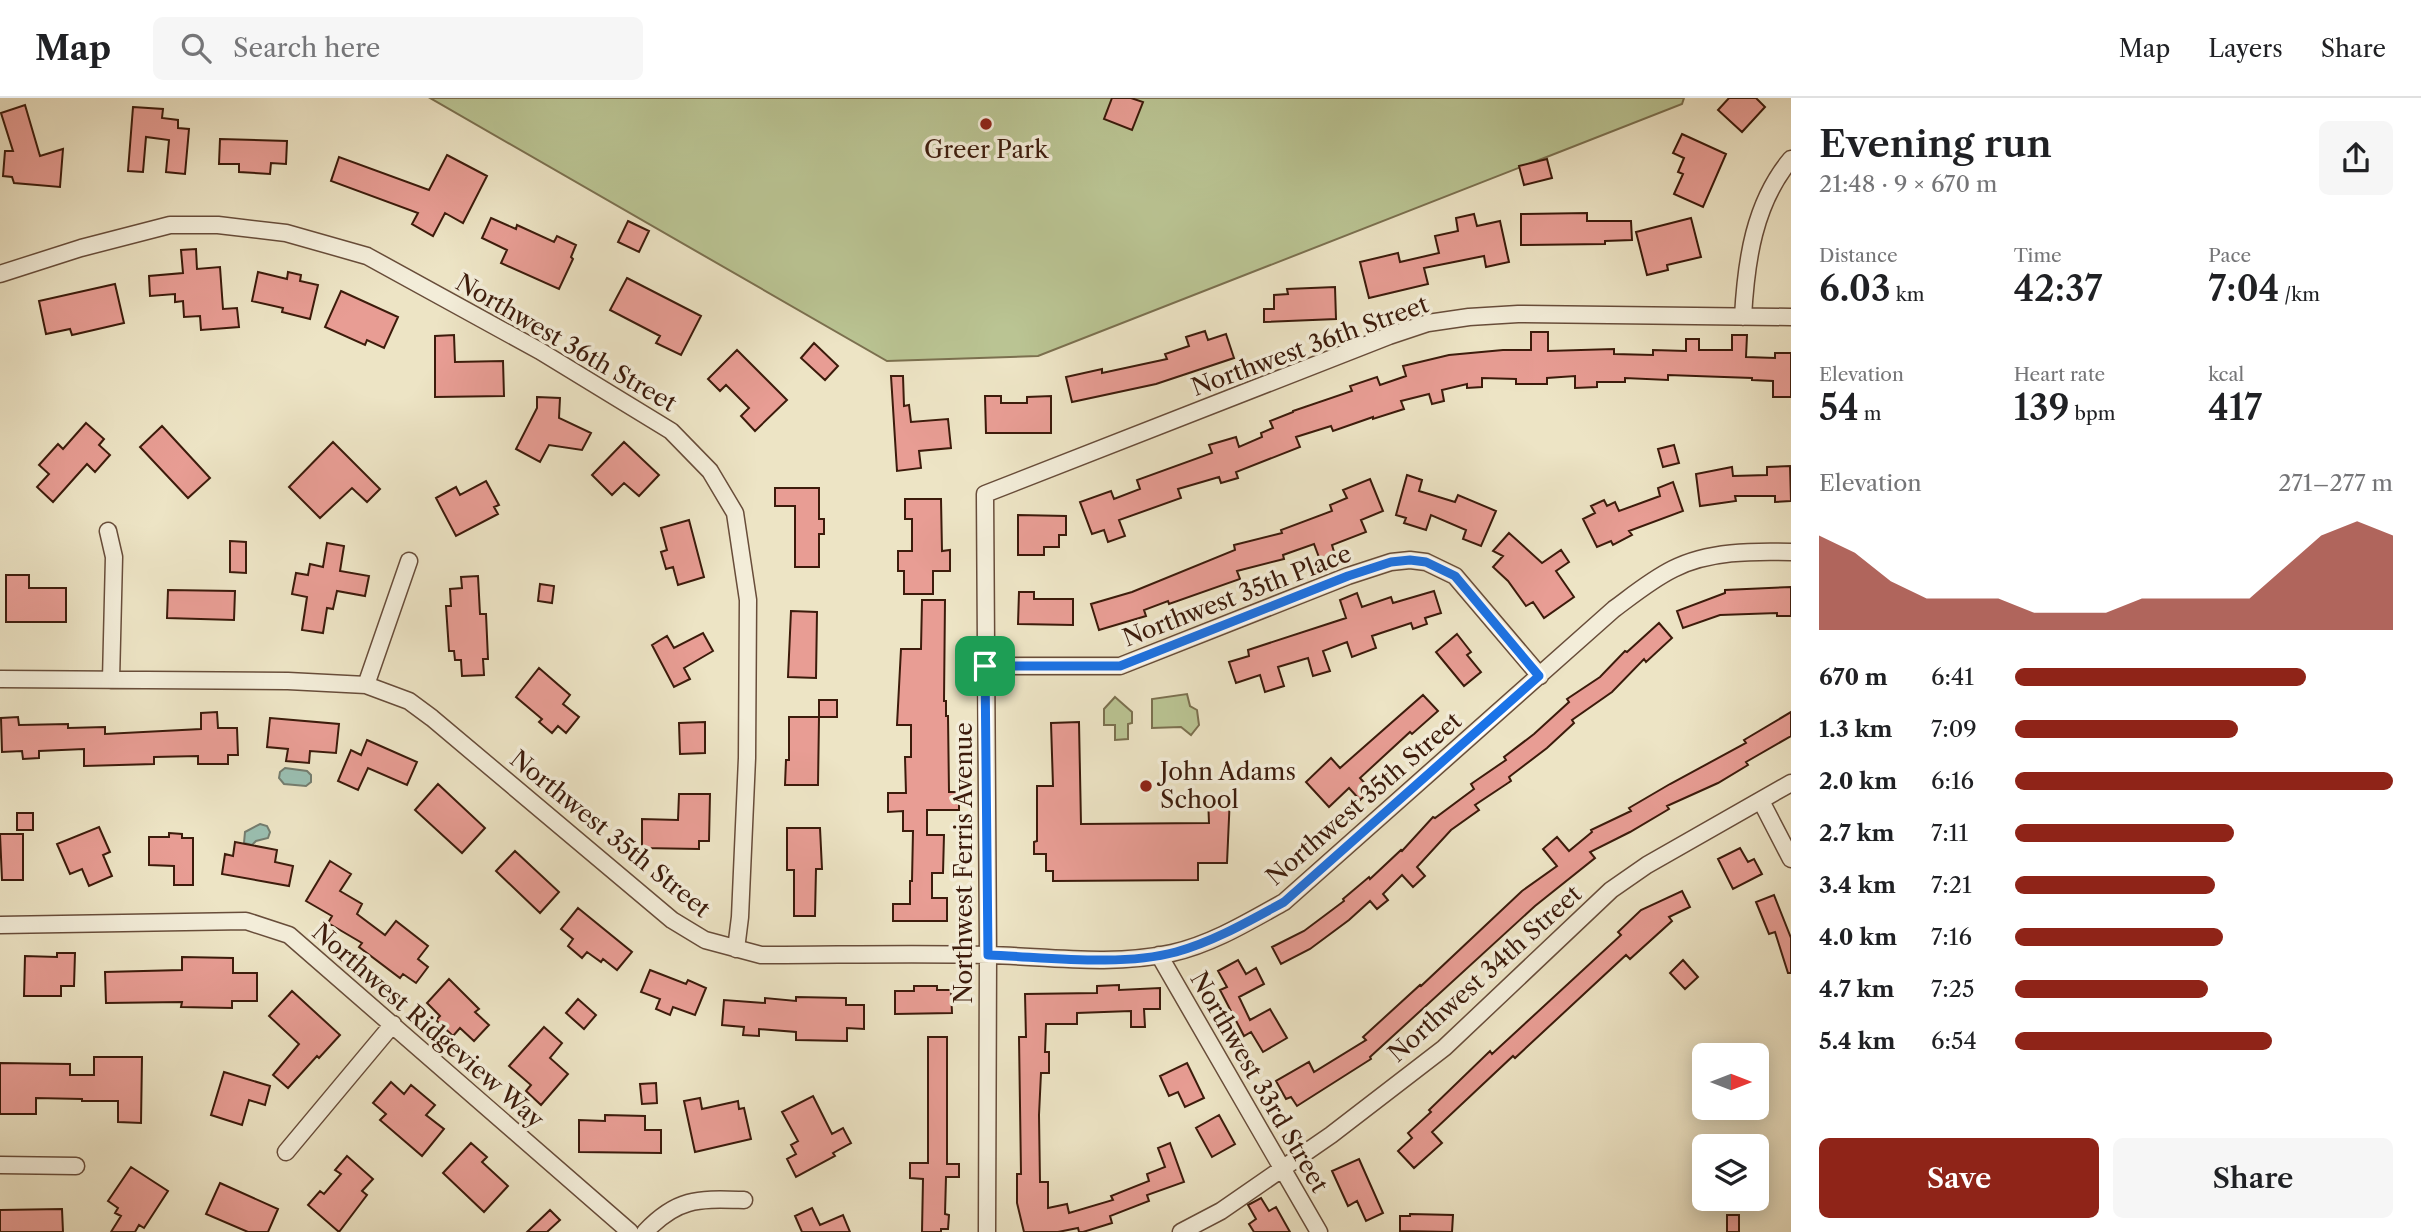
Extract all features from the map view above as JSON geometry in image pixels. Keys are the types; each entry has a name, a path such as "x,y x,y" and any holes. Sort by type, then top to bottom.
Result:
{"street":[{"path":"1742,317 1751,239 1764,202 1791,159"},
{"name":"Northwest 36th Street","path":"0,274 81,248 170,225 218,225 286,233 367,256 540,351 671,431 710,471 735,513 748,600 747,758 740,917 736,949"},
{"name":"Northwest 36th Street","path":"985,494 1428,323 1518,314 1791,317"},
{"name":"Northwest Ferris Avenue","path":"985,494 987,1232"},
{"path":"108,531 114,557 111,680"},
{"name":"Northwest 35th Street","path":"0,678 288,681 366,685 409,701 432,718 672,920 705,940 736,949 761,954 988,955 1130,960 1202,943 1284,902 1644,585 1675,567 1734,553 1791,552"},
{"name":"Northwest 35th Place","path":"985,666 1120,666 1348,576 1391,562 1410,560 1426,562 1455,576 1539,676"},
{"path":"366,685 409,561"},
{"name":"Northwest 34th Street","path":"1181,1232 1221,1211 1283,1169 1444,1048 1611,890 1647,865 1791,783"},
{"path":"1762,801 1791,859"},
{"name":"Northwest Ridgeview Way","path":"0,925 246,921 289,935 630,1232"},
{"name":"Northwest 33rd Street","path":"1159,955 1319,1232"},
{"path":"286,1152 393,1024"},
{"path":"0,1165 76,1166"},
{"path":"645,1232 655,1221 680,1204 705,1199 744,1200"}],"green space":[{"name":"Greer Park","path":"430,98 1684,98 1682,104 1038,356 887,361"},
{"path":"1187,694 1190,706 1197,710 1199,725 1191,735 1181,727 1152,728 1152,699"},
{"path":"1115,697 1132,712 1132,723 1128,724 1128,739 1115,740 1115,725 1104,725 1104,709"}],"shaded area":[{"path":"285,768 307,771 311,775 311,782 306,786 284,784 279,778 280,772"},
{"path":"260,824 267,826 270,832 268,838 252,845 244,843 245,832"}],"building":[{"path":"1112,98 1131,98 1143,102 1132,130 1104,119"},
{"path":"1729,98 1756,98 1765,107 1742,132 1718,110"},
{"path":"25,105 40,156 63,149 60,187 14,183 12,177 3,176 5,151 13,151 1,113"},
{"path":"133,107 163,109 162,118 178,120 178,128 189,129 185,174 166,172 169,140 146,137 143,172 128,171"},
{"path":"1682,134 1726,154 1703,207 1674,194 1683,174 1678,172 1684,158 1673,153"},
{"path":"220,139 287,141 286,164 271,163 270,174 239,172 239,164 219,164"},
{"path":"447,155 487,176 463,223 445,213 433,236 412,224 418,213 331,181 339,157 429,190"},
{"path":"1547,159 1552,178 1524,185 1519,166"},
{"path":"1587,213 1587,221 1631,221 1632,240 1605,241 1605,244 1521,245 1521,214"},
{"path":"1474,214 1477,226 1500,221 1509,262 1486,267 1484,256 1424,268 1428,284 1369,298 1360,262 1398,253 1400,262 1439,253 1435,236 1458,231 1456,218"},
{"path":"491,218 516,229 517,225 554,242 557,236 576,245 571,257 573,259 559,289 501,263 507,250 482,238"},
{"path":"1691,218 1701,257 1667,265 1668,270 1647,275 1636,232"},
{"path":"628,221 649,231 639,252 618,242"},
{"path":"196,249 197,269 220,267 223,309 237,308 239,327 201,330 200,316 184,317 183,301 175,302 175,294 150,296 149,276 183,273 181,250"},
{"path":"258,272 287,279 288,272 301,275 300,281 318,285 310,319 282,312 283,308 252,301"},
{"path":"627,278 701,316 681,355 656,343 660,336 610,310"},
{"path":"115,284 124,323 72,335 70,329 46,334 39,301"},
{"path":"1335,287 1336,319 1264,322 1264,309 1274,309 1274,295 1288,294 1287,289"},
{"path":"341,291 398,317 384,348 367,340 365,345 325,327"},
{"path":"1205,331 1208,340 1226,334 1234,358 1156,384 1072,402 1066,377 1102,369 1102,373 1167,359 1165,354 1189,346 1186,337"},
{"path":"1531,332 1548,332 1548,351 1614,349 1614,354 1653,355 1653,350 1686,351 1686,339 1699,339 1699,350 1732,350 1732,335 1747,335 1746,357 1775,358 1775,353 1791,353 1791,397 1773,397 1773,381 1752,378 1668,375 1668,380 1625,378 1625,382 1597,382 1597,387 1575,388 1575,376 1547,378 1547,384 1516,384 1516,379 1482,378 1482,387 1467,388 1467,384 1442,390 1444,401 1432,404 1429,394 1401,401 1404,409 1333,431 1331,426 1296,437 1300,447 1236,472 1238,478 1221,483 1219,477 1178,489 1181,498 1119,520 1125,536 1108,542 1104,530 1092,534 1080,502 1111,491 1114,499 1140,489 1137,480 1212,453 1209,445 1236,437 1239,447 1262,437 1261,433 1273,428 1270,421 1352,391 1350,386 1377,377 1380,385 1406,376 1403,366 1449,355 1531,350"},
{"path":"454,335 455,362 503,361 504,396 435,397 435,336"},
{"path":"814,343 838,366 825,380 801,358"},
{"path":"737,350 787,400 755,431 741,416 749,408 726,385 720,391 708,379"},
{"path":"891,376 903,376 904,406 909,405 911,422 948,419 951,448 919,451 921,468 897,471"},
{"path":"985,396 1001,396 1001,403 1027,403 1027,397 1051,396 1051,433 986,433"},
{"path":"537,397 560,398 559,418 591,433 582,450 549,445 540,462 516,449 537,408"},
{"path":"86,423 104,439 99,445 110,455 95,472 87,464 53,502 37,487 49,474 39,465 58,444 63,449"},
{"path":"162,426 210,478 188,498 140,447"},
{"path":"333,442 380,489 367,502 352,488 320,518 289,487"},
{"path":"624,442 659,475 639,496 624,483 612,495 592,475"},
{"path":"1674,445 1679,463 1663,467 1658,449"},
{"path":"1790,466 1791,501 1775,502 1775,496 1735,496 1736,501 1700,506 1696,474 1732,467 1733,476 1767,475 1767,467"},
{"path":"1407,475 1422,480 1419,491 1455,502 1458,495 1496,511 1481,546 1463,539 1466,530 1431,515 1426,530 1404,523 1406,518 1396,515"},
{"path":"1370,479 1383,511 1361,520 1366,532 1332,545 1335,555 1320,560 1314,544 1283,555 1284,559 1237,571 1240,579 1169,604 1168,601 1144,610 1146,616 1099,630 1091,604 1132,592 1235,550 1234,545 1282,533 1281,530 1332,511 1330,505 1347,498 1343,490"},
{"path":"486,481 499,505 494,507 498,514 456,536 436,498 456,487 460,495"},
{"path":"1673,482 1683,511 1629,531 1632,535 1613,545 1611,541 1597,547 1583,519 1595,513 1591,506 1604,500 1607,506 1615,502 1619,511 1660,496 1658,488"},
{"path":"775,488 819,488 819,519 824,519 824,534 819,534 819,567 795,567 795,506 775,506"},
{"path":"905,499 941,499 942,551 950,550 950,571 933,571 933,594 904,594 904,571 898,571 898,551 912,551 912,519 905,519"},
{"path":"1018,515 1066,516 1066,535 1059,535 1059,547 1044,547 1044,555 1018,555"},
{"path":"689,520 704,577 678,585 673,567 666,569 661,552 667,550 661,528"},
{"path":"1509,533 1542,563 1561,550 1569,562 1556,571 1574,597 1544,618 1533,602 1526,606 1508,581 1493,567 1503,556 1493,551"},
{"path":"230,541 246,542 246,573 230,572"},
{"path":"327,543 344,546 340,571 369,576 365,596 337,591 333,609 327,608 323,633 302,630 307,597 292,594 296,573 308,575 310,564 323,567"},
{"path":"6,575 29,575 29,588 66,588 66,622 6,622"},
{"path":"478,576 480,614 486,614 488,659 483,659 484,675 462,676 461,660 455,660 454,651 449,651 446,606 451,606 450,589 462,588 461,577"},
{"path":"540,584 554,586 552,603 538,601"},
{"path":"1791,587 1791,616 1777,616 1777,613 1720,615 1683,628 1677,611 1725,593 1725,590"},
{"path":"168,590 235,591 234,620 167,618"},
{"path":"1434,591 1441,613 1425,618 1427,624 1413,629 1411,623 1372,636 1376,648 1352,657 1347,642 1323,651 1330,671 1313,676 1308,658 1278,667 1284,686 1265,692 1260,675 1236,683 1229,662 1249,656 1248,650 1346,618 1340,600 1357,593 1362,607 1391,597 1393,603"},
{"path":"1019,592 1034,592 1034,599 1073,599 1073,625 1018,624"},
{"path":"922,600 945,600 944,701 948,716 949,792 959,792 959,810 927,810 927,835 944,835 943,873 932,873 932,898 947,898 947,921 893,921 893,904 910,904 912,881 913,831 903,831 903,811 888,812 888,793 906,793 905,757 911,757 911,725 897,725 901,649 921,649"},
{"path":"791,611 817,612 816,678 788,677"},
{"path":"1659,623 1672,638 1646,662 1644,659 1612,692 1572,720 1574,723 1547,748 1509,777 1511,781 1475,805 1479,810 1451,830 1417,867 1425,876 1413,887 1402,875 1383,894 1388,900 1377,909 1370,901 1310,949 1281,964 1272,947 1304,931 1344,901 1343,899 1402,851 1433,817 1474,789 1471,784 1506,760 1504,757 1569,702 1567,699 1600,677 1625,651"},
{"path":"703,633 713,651 684,668 690,679 674,687 652,645 667,636 674,648"},
{"path":"1457,634 1471,652 1467,655 1481,672 1464,686 1436,652"},
{"path":"539,668 570,695 563,704 579,717 566,733 558,726 552,733 539,722 542,719 516,697"},
{"path":"1423,695 1438,711 1412,734 1410,732 1360,778 1371,790 1360,800 1349,788 1329,807 1306,782 1331,758 1340,768"},
{"path":"819,700 837,700 837,717 819,717"},
{"path":"217,712 218,728 237,728 238,755 228,755 228,764 198,764 198,756 154,757 154,764 84,766 84,749 39,751 39,758 23,759 22,751 2,752 1,718 18,717 19,725 68,724 68,728 105,727 105,734 201,729 201,713"},
{"path":"1791,712 1791,736 1746,762 1748,765 1718,783 1667,806 1669,809 1590,852 1595,858 1535,906 1370,1057 1371,1059 1297,1106 1291,1097 1286,1099 1276,1081 1309,1062 1314,1072 1366,1040 1363,1037 1522,891 1557,866 1543,849 1557,837 1569,851 1592,832 1591,830 1631,811 1629,808 1746,743 1744,740"},
{"path":"789,717 819,717 818,785 785,785 786,760 789,760"},
{"path":"270,718 339,724 336,753 310,751 309,763 286,761 288,749 267,747"},
{"path":"705,722 705,753 680,754 679,723"},
{"path":"1079,722 1081,824 1209,823 1208,797 1230,796 1227,863 1198,863 1198,880 1053,881 1053,871 1046,871 1046,854 1034,854 1034,842 1037,841 1037,786 1053,786 1051,723"},
{"path":"367,740 417,762 407,785 368,768 358,790 338,781 351,750 361,755"},
{"path":"438,784 485,828 462,853 415,810"},
{"path":"679,794 710,794 709,841 699,841 699,849 642,848 642,819 678,820"},
{"path":"17,813 33,813 33,830 17,830"},
{"path":"99,827 110,852 103,855 112,876 89,886 82,869 70,874 57,844"},
{"path":"787,828 820,828 822,869 816,869 815,916 794,916 794,870 787,870"},
{"path":"169,833 182,834 182,838 193,838 193,885 174,885 174,866 149,865 149,837 169,837"},
{"path":"0,834 23,834 23,880 2,880"},
{"path":"235,842 277,850 275,862 293,866 289,886 222,874 225,854 233,856"},
{"path":"1740,848 1748,862 1754,859 1762,874 1733,889 1718,859"},
{"path":"515,851 559,892 540,913 496,871"},
{"path":"330,861 351,874 340,891 362,904 357,914 385,935 396,921 428,946 418,959 428,967 416,983 403,974 400,978 359,947 362,943 328,923 332,916 306,901"},
{"path":"1682,891 1690,907 1669,917 1672,921 1630,959 1626,955 1432,1132 1442,1143 1414,1168 1398,1151 1412,1138 1408,1133 1431,1112 1429,1110 1490,1051 1492,1054 1621,935 1618,932 1641,910"},
{"path":"1774,895 1791,938 1791,973 1788,973 1775,932 1769,934 1756,902"},
{"path":"578,908 632,952 617,970 603,959 601,962 587,952 582,958 568,946 573,939 561,929"},
{"path":"57,953 75,953 74,986 61,986 61,996 24,996 25,956 57,957"},
{"path":"182,957 233,958 233,973 257,973 257,1001 232,1001 232,1008 181,1007 182,1002 106,1003 105,972 182,970"},
{"path":"1238,960 1246,974 1256,968 1264,984 1239,997 1250,1020 1270,1009 1287,1038 1263,1052 1251,1032 1244,1036 1220,990 1227,987 1218,971"},
{"path":"1683,960 1698,977 1685,989 1670,973"},
{"path":"650,970 686,984 688,980 706,988 695,1015 673,1007 670,1015 656,1009 660,999 641,992"},
{"path":"449,979 479,1009 475,1012 489,1025 474,1041 460,1028 453,1036 436,1020 440,1016 427,1003"},
{"path":"1119,985 1119,990 1160,988 1160,1009 1144,1009 1145,1027 1131,1027 1131,1011 1077,1013 1077,1024 1046,1024 1045,1052 1049,1052 1049,1073 1041,1073 1039,1115 1040,1182 1048,1182 1048,1208 1067,1204 1069,1213 1113,1200 1111,1196 1149,1181 1147,1174 1165,1167 1158,1148 1170,1143 1184,1182 1147,1195 1149,1201 1110,1216 1112,1223 1083,1232 1079,1232 1078,1228 1058,1232 1024,1232 1017,1203 1017,1174 1021,1174 1019,1037 1026,1037 1025,994 1097,993 1097,986"},
{"path":"914,986 937,986 937,990 951,990 952,1013 895,1014 895,991 914,991"},
{"path":"292,991 340,1035 288,1088 273,1075 299,1044 269,1016"},
{"path":"796,997 846,998 846,1005 864,1005 864,1029 847,1028 847,1041 796,1040 796,1032 759,1029 759,1036 743,1035 744,1027 722,1025 724,1000 765,1003 765,998 796,1001"},
{"path":"578,999 596,1015 584,1029 566,1013"},
{"path":"544,1027 562,1043 550,1058 568,1074 541,1105 526,1091 531,1085 509,1066"},
{"path":"928,1037 947,1037 947,1164 959,1164 959,1177 946,1177 945,1214 949,1215 948,1229 941,1229 941,1232 922,1232 923,1179 910,1178 910,1163 928,1163"},
{"path":"94,1057 142,1057 141,1123 118,1122 118,1101 36,1098 36,1114 0,1114 0,1063 70,1064 70,1075 94,1075"},
{"path":"1187,1063 1204,1098 1185,1107 1178,1092 1169,1096 1160,1076"},
{"path":"224,1072 270,1086 265,1105 249,1100 242,1125 211,1115"},
{"path":"391,1082 404,1094 411,1085 435,1105 426,1115 444,1129 422,1156 380,1120 386,1114 373,1103"},
{"path":"656,1083 657,1103 642,1104 640,1084"},
{"path":"813,1096 832,1134 843,1128 851,1143 833,1153 835,1156 796,1177 787,1159 796,1154 791,1145 798,1141 782,1112"},
{"path":"700,1098 702,1109 738,1101 739,1109 744,1108 751,1139 695,1152 684,1101"},
{"path":"605,1115 645,1116 645,1130 661,1130 661,1153 579,1152 579,1120 605,1121"},
{"path":"1219,1115 1235,1144 1212,1157 1196,1128"},
{"path":"471,1143 487,1157 482,1162 508,1186 484,1212 443,1173"},
{"path":"347,1156 373,1179 362,1191 367,1195 339,1232 308,1205 320,1191 324,1194 341,1174 335,1170"},
{"path":"1359,1159 1383,1213 1366,1221 1357,1201 1348,1206 1332,1171"},
{"path":"131,1167 168,1191 144,1228 139,1225 135,1232 111,1232 121,1216 115,1213 118,1208 108,1201"},
{"path":"220,1183 278,1209 268,1232 248,1232 206,1214"},
{"path":"1261,1198 1269,1211 1276,1207 1290,1232 1254,1232 1249,1224 1256,1219 1248,1205"},
{"path":"812,1208 820,1225 843,1215 850,1232 802,1232 795,1216"},
{"path":"62,1209 63,1232 0,1232 0,1210"},
{"path":"550,1210 560,1220 547,1232 527,1232"},
{"path":"1453,1215 1452,1232 1400,1231 1400,1216"},
{"path":"1727,1215 1739,1215 1739,1232 1727,1232"}],"place":[{"name":"Greer Park","path":"986,124"},
{"name":"John Adams School","path":"1146,786"}],"route":[{"path":"1410,560 1426,562 1455,576 1539,676 1284,902 1202,943 1174,952 1130,960 988,955 985,666 1120,666 1348,576 1391,562 1410,560"}]}
